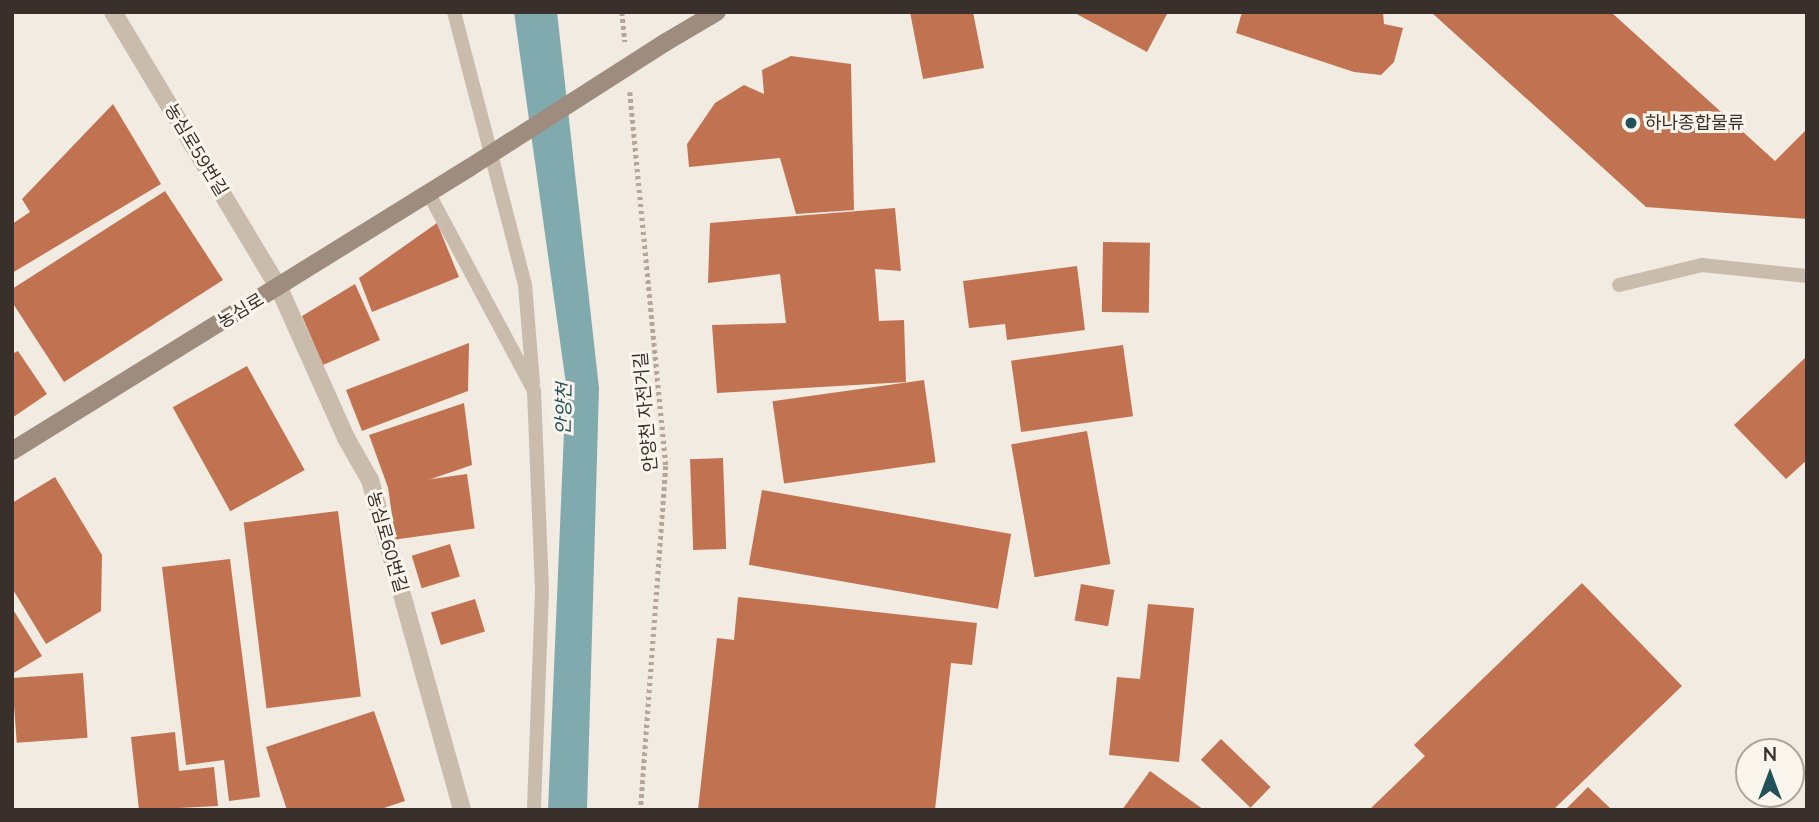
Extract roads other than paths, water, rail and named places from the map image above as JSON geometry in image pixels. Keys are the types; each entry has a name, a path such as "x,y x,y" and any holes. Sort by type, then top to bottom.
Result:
{"street":[{"name":"농심로59번길","path":"113,12 279,288"},
{"name":"농심로","path":"12,451 279,288 717,12"},
{"name":"농심로60번길","path":"279,288 345,438 370,480 462,810"}],"lane":[{"path":"454,12 525,285 534,391 542,590 534,810"},
{"path":"429,194 534,391"},
{"path":"1619,285 1702,265 1807,276"}],"water":[{"path":"514,12 557,12 599,388 587,810 548,810 566,384"}],"place":[{"name":"하나종합물류","path":"1631,123"}],"water label":[{"name":"안양천","path":"564,409"}]}
